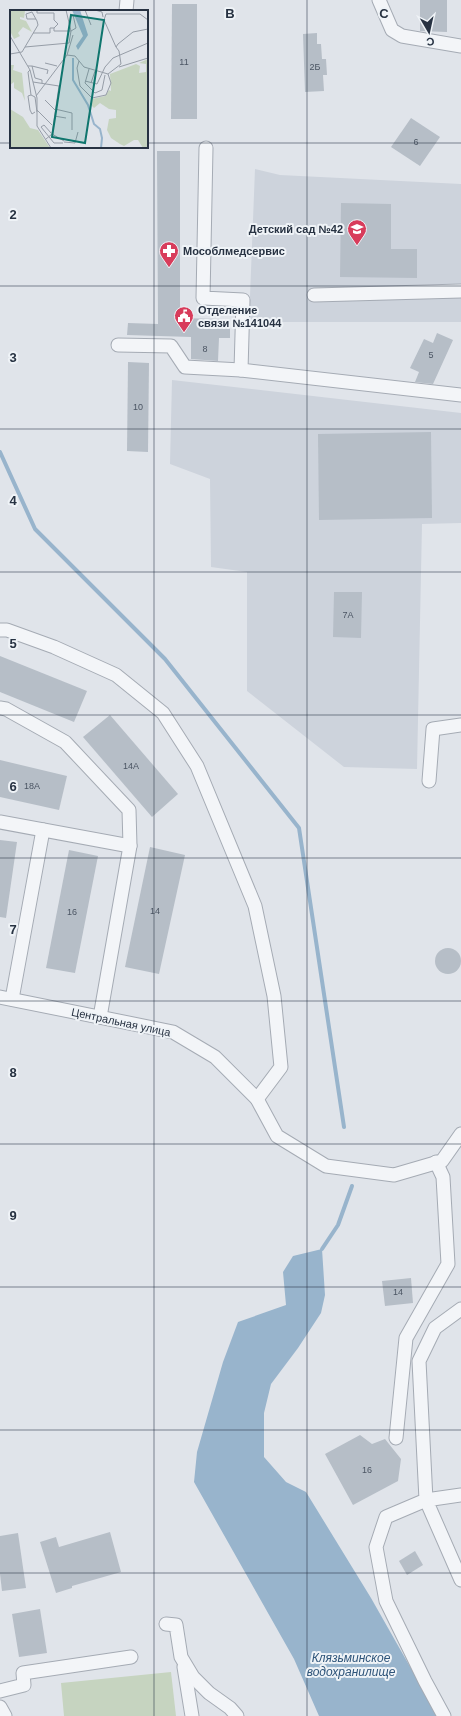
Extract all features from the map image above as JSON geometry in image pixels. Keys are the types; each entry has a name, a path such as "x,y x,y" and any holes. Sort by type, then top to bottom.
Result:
{"street":[{"path":"126,10 127,0"},
{"path":"379,0 392,30 402,36 461,46"},
{"path":"206,148 203,298 243,300 241,370"},
{"path":"314,295 461,291"},
{"path":"118,345 171,346 185,367 241,370 461,395"},
{"path":"0,630 7,630 54,647 116,675 163,713 197,766 255,906 274,996 281,1067 257,1099"},
{"path":"0,708 6,709 65,742 129,810 130,846 100,1017"},
{"path":"429,781 433,729 461,725"},
{"path":"0,822 130,846"},
{"path":"6,998 43,830"},
{"name":"Центральная улица","path":"6,998 173,1032 215,1057 257,1099 277,1136 326,1166 394,1175 442,1161 461,1134"},
{"path":"396,1438 406,1338 448,1264 444,1177 436,1162"},
{"path":"461,1309 435,1328 418,1361 426,1500 461,1580"},
{"path":"444,1716 425,1681 386,1601 376,1547 386,1517 426,1500 461,1495"},
{"path":"166,1624 176,1625 192,1716"},
{"path":"0,1691 24,1685 23,1673 131,1657"},
{"path":"183,1660 193,1677 209,1693 230,1708 237,1716"},
{"path":"0,1707 5,1716"}],"shaded area":[{"name":"Детский сад №42","path":"255,169 280,175 461,184 461,322 249,322"},
{"path":"172,380 461,413 461,523 422,524 417,769 344,767 247,691 247,572 211,567 210,479 170,464"}],"green space":[{"path":"171,1672 176,1716 64,1716 61,1683"}],"water":[{"name":"Клязьминское водохранилище","path":"322,1249 325,1295 321,1313 298,1348 271,1384 264,1413 264,1457 286,1482 306,1492 371,1598 438,1716 319,1716 294,1659 194,1482 197,1452 223,1362 238,1322 286,1305 283,1272 293,1256"}],"building":[{"path":"420,0 447,0 447,32 420,31"},
{"path":"172,4 197,4 197,119 171,119"},
{"path":"317,33 317,44 321,44 322,59 326,59 327,75 323,75 324,91 305,92 303,34"},
{"path":"411,118 440,137 420,166 391,147"},
{"path":"157,151 180,151 180,318 220,319 219,326 230,326 230,338 219,338 218,361 191,359 191,337 127,335 128,323 158,324"},
{"path":"341,203 391,204 391,249 417,249 417,278 340,277"},
{"path":"437,333 453,340 433,384 415,382 419,372 410,368 424,339 433,343"},
{"path":"128,362 149,363 148,452 127,451"},
{"path":"431,432 432,518 319,520 318,434"},
{"path":"334,592 362,592 361,638 333,637"},
{"path":"0,656 87,691 74,722 0,692"},
{"path":"110,715 178,794 152,817 83,737"},
{"path":"0,760 67,776 59,810 0,797"},
{"path":"0,840 17,842 6,918 0,917"},
{"path":"150,847 185,855 159,974 125,967"},
{"path":"69,850 98,856 75,973 46,968"},
{"path":"448,948 457,952 461,961 457,970 448,974 439,970 435,961 439,952"},
{"path":"411,1278 413,1303 385,1306 382,1281"},
{"path":"360,1435 372,1444 385,1439 401,1459 398,1481 353,1505 325,1454"},
{"path":"110,1532 121,1572 72,1586 72,1588 56,1593 40,1542 56,1537 59,1547"},
{"path":"18,1533 26,1588 2,1591 0,1574 0,1536"},
{"path":"415,1551 423,1565 407,1575 399,1561"},
{"path":"40,1609 47,1653 19,1657 12,1614"}],"waterway":[{"path":"0,452 35,529 165,659 299,828 344,1127"},
{"path":"322,1249 338,1225 352,1186"}],"place":[{"name":"Детский сад №42","path":"357,246"},
{"name":"Мособлмедсервис","path":"169,268"},
{"name":"Отделение связи №141044","path":"184,333"}]}
